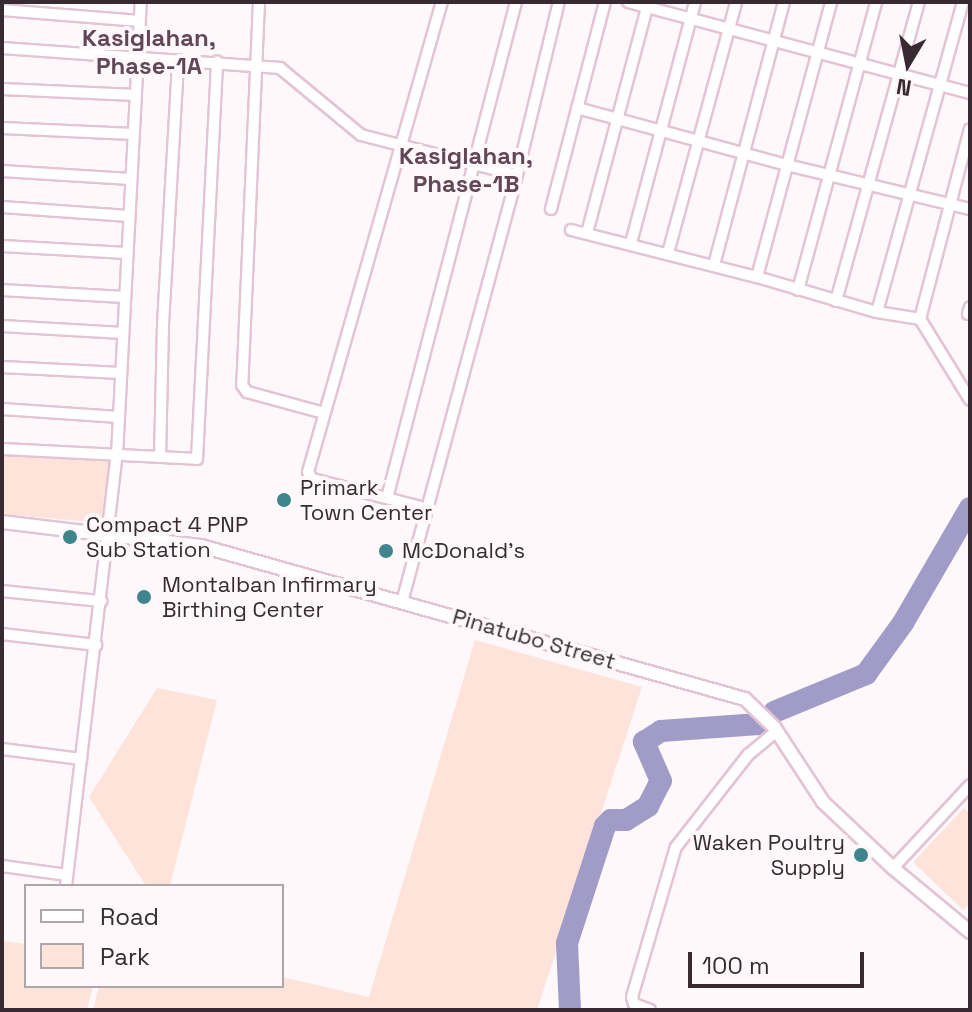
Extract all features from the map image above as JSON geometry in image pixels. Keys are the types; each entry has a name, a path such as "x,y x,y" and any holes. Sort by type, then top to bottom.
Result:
{"street":[{"path":"2,866 66,881 117,455 141,2"},
{"path":"259,2 242,385 247,392 324,413"},
{"path":"425,508 308,477 442,2"},
{"path":"387,498 516,2"},
{"path":"402,602 517,175 559,2"},
{"path":"551,209 605,2"},
{"path":"628,2 648,4 899,73 941,88 970,93"},
{"path":"631,243 695,2"},
{"path":"668,253 736,2"},
{"path":"714,265 784,2"},
{"path":"757,277 831,2"},
{"path":"798,290 876,2"},
{"path":"836,301 919,2"},
{"path":"877,312 963,2"},
{"path":"587,233 648,4"},
{"path":"2,10 140,21"},
{"path":"2,48 217,62 286,70 361,135 517,175"},
{"path":"160,457 163,324 178,60"},
{"path":"2,449 197,459 217,62"},
{"path":"2,89 136,95"},
{"path":"577,108 868,186 970,209"},
{"path":"2,128 133,134"},
{"path":"970,129 920,319 970,400"},
{"path":"2,171 130,179"},
{"path":"2,207 129,216"},
{"path":"571,230 714,265 877,312 920,319"},
{"path":"2,246 127,253"},
{"path":"2,290 124,297"},
{"path":"2,326 123,333"},
{"path":"2,367 121,373"},
{"path":"2,409 119,417"},
{"name":"Pinatubo Street","path":"2,522 201,546 733,695 755,705 777,731 823,802 893,868 970,932"},
{"path":"2,591 101,601"},
{"path":"2,634 96,645"},
{"path":"650,1010 634,1004 632,997 676,847 748,755 777,731"},
{"path":"2,749 81,759"},
{"path":"893,868 970,785"}],"green space":[{"path":"2,453 110,460 105,523 2,514"},
{"path":"475,640 642,687 537,1010 93,1010 98,988 284,988 284,977 369,997"},
{"path":"157,688 217,700 171,884 145,884 89,797"},
{"path":"964,808 970,814 970,903 963,910 913,862"},
{"path":"2,941 24,944 24,988 92,988 87,1010 2,1010"}],"waterway":[{"path":"774,712 866,674 903,623 970,508"},
{"path":"570,1010 567,943 605,826 611,820 626,820 648,806 661,781 644,742 661,731 759,724"}],"place":[{"name":"Primark Town Center","path":"284,500"},
{"name":"Compact 4 PNP Sub Station","path":"70,537"},
{"name":"McDonald's","path":"386,551"},
{"name":"Montalban Infirmary Birthing Center","path":"144,597"},
{"name":"Waken Poultry Supply","path":"861,855"}],"district":[{"name":"Kasiglahan, Phase-1A","path":"149,52"},
{"name":"Kasiglahan, Phase-1B","path":"466,170"}]}
